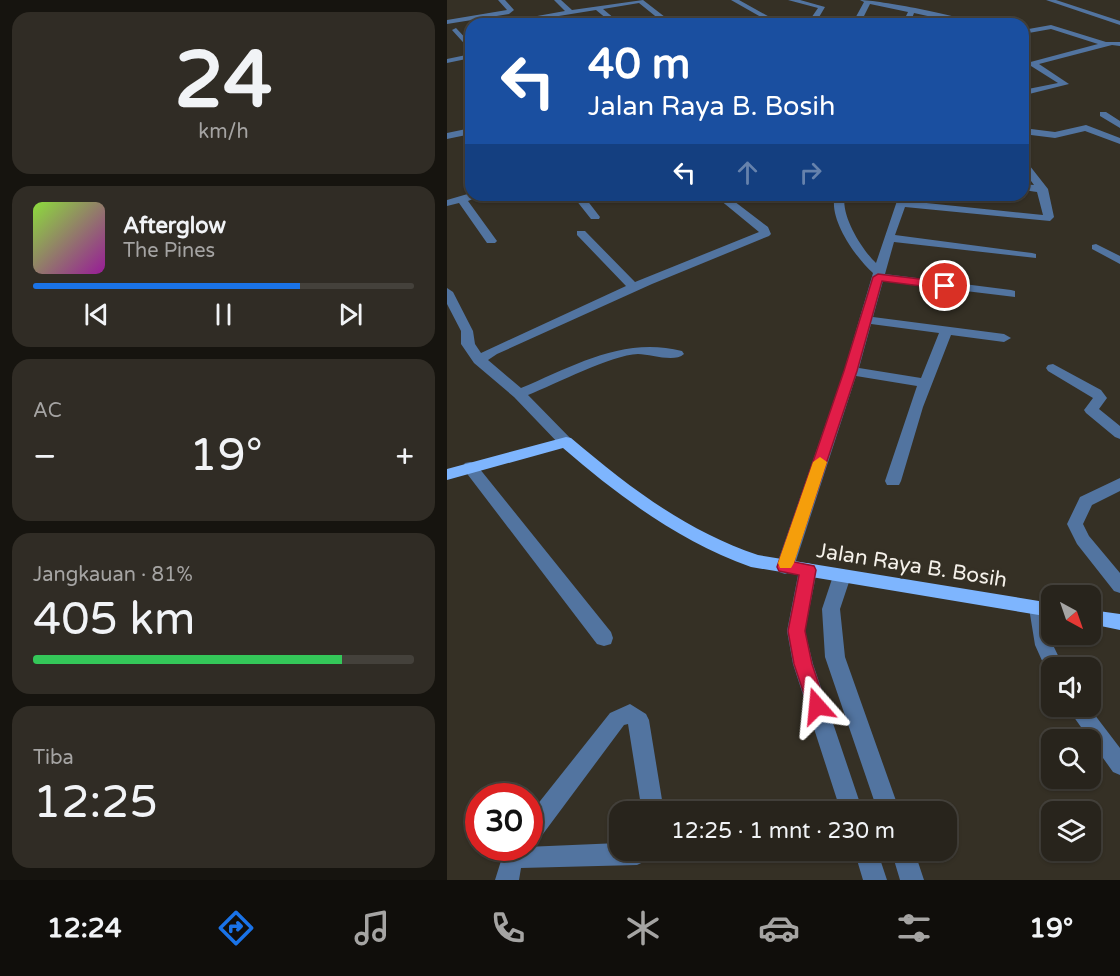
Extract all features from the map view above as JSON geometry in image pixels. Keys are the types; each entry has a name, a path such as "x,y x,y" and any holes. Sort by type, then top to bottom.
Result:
{"main road":[{"name":"Jalan Raya B. Bosih","path":"566,442 620,487 693,536 729,554 785,567 1041,608"},
{"path":"447,475 566,442"},
{"path":"1101,619 1120,622"}],"street":[{"path":"472,18 509,12 511,10 501,0"},
{"path":"557,0 571,12"},
{"path":"734,0 767,18"},
{"path":"744,7 750,0"},
{"path":"784,7 790,0 822,7 815,18"},
{"path":"1049,0 1120,23"},
{"path":"535,18 640,1 662,18"},
{"path":"858,18 865,1 943,18"},
{"path":"598,8 610,18"},
{"path":"909,18 912,10"},
{"path":"776,18 778,14"},
{"path":"552,15 555,18"},
{"path":"447,22 465,19"},
{"path":"1029,31 1051,27 1107,45"},
{"path":"455,30 465,42"},
{"path":"1029,66 1118,44"},
{"path":"447,61 465,57"},
{"path":"1029,62 1065,84 1029,93"},
{"path":"1103,114 1120,125"},
{"path":"1029,131 1055,135 1086,128 1120,141"},
{"path":"447,136 465,132"},
{"path":"916,201 1039,220 1049,217 1048,201 1043,189 1029,171"},
{"path":"1029,188 1043,189"},
{"path":"447,203 465,198"},
{"path":"462,199 491,241"},
{"path":"582,201 595,217"},
{"path":"479,360 492,351 633,287 765,234 764,229 727,201"},
{"path":"838,201 856,250 879,275 1011,294"},
{"path":"785,567 851,371 889,238 902,201"},
{"path":"581,233 633,287"},
{"path":"889,238 1032,256"},
{"path":"1096,247 1120,261"},
{"path":"447,292 467,331 468,344 479,360 519,394 566,442"},
{"path":"867,320 1004,338"},
{"path":"893,481 926,383 947,331"},
{"path":"519,394 618,353 639,350 677,354"},
{"path":"1053,368 1097,393 1100,398 1091,410 1120,434"},
{"path":"851,371 926,383"},
{"path":"470,467 604,638"},
{"path":"1120,484 1086,501 1075,524 1083,540 1120,586"},
{"path":"808,570 796,631 803,664 848,801"},
{"path":"842,576 831,609 835,657 885,801"},
{"path":"543,816 617,719 630,713 639,720 651,801"},
{"path":"1084,717 1120,765"},
{"path":"543,852 609,854"},
{"path":"507,880 512,861"},
{"path":"869,861 875,880"},
{"path":"906,861 912,880"}],"slow traffic":[{"path":"786,563 820,462"}],"route":[{"path":"817,706 803,664 796,631 808,570 785,567 787,557 851,371 878,277 945,286"}]}
